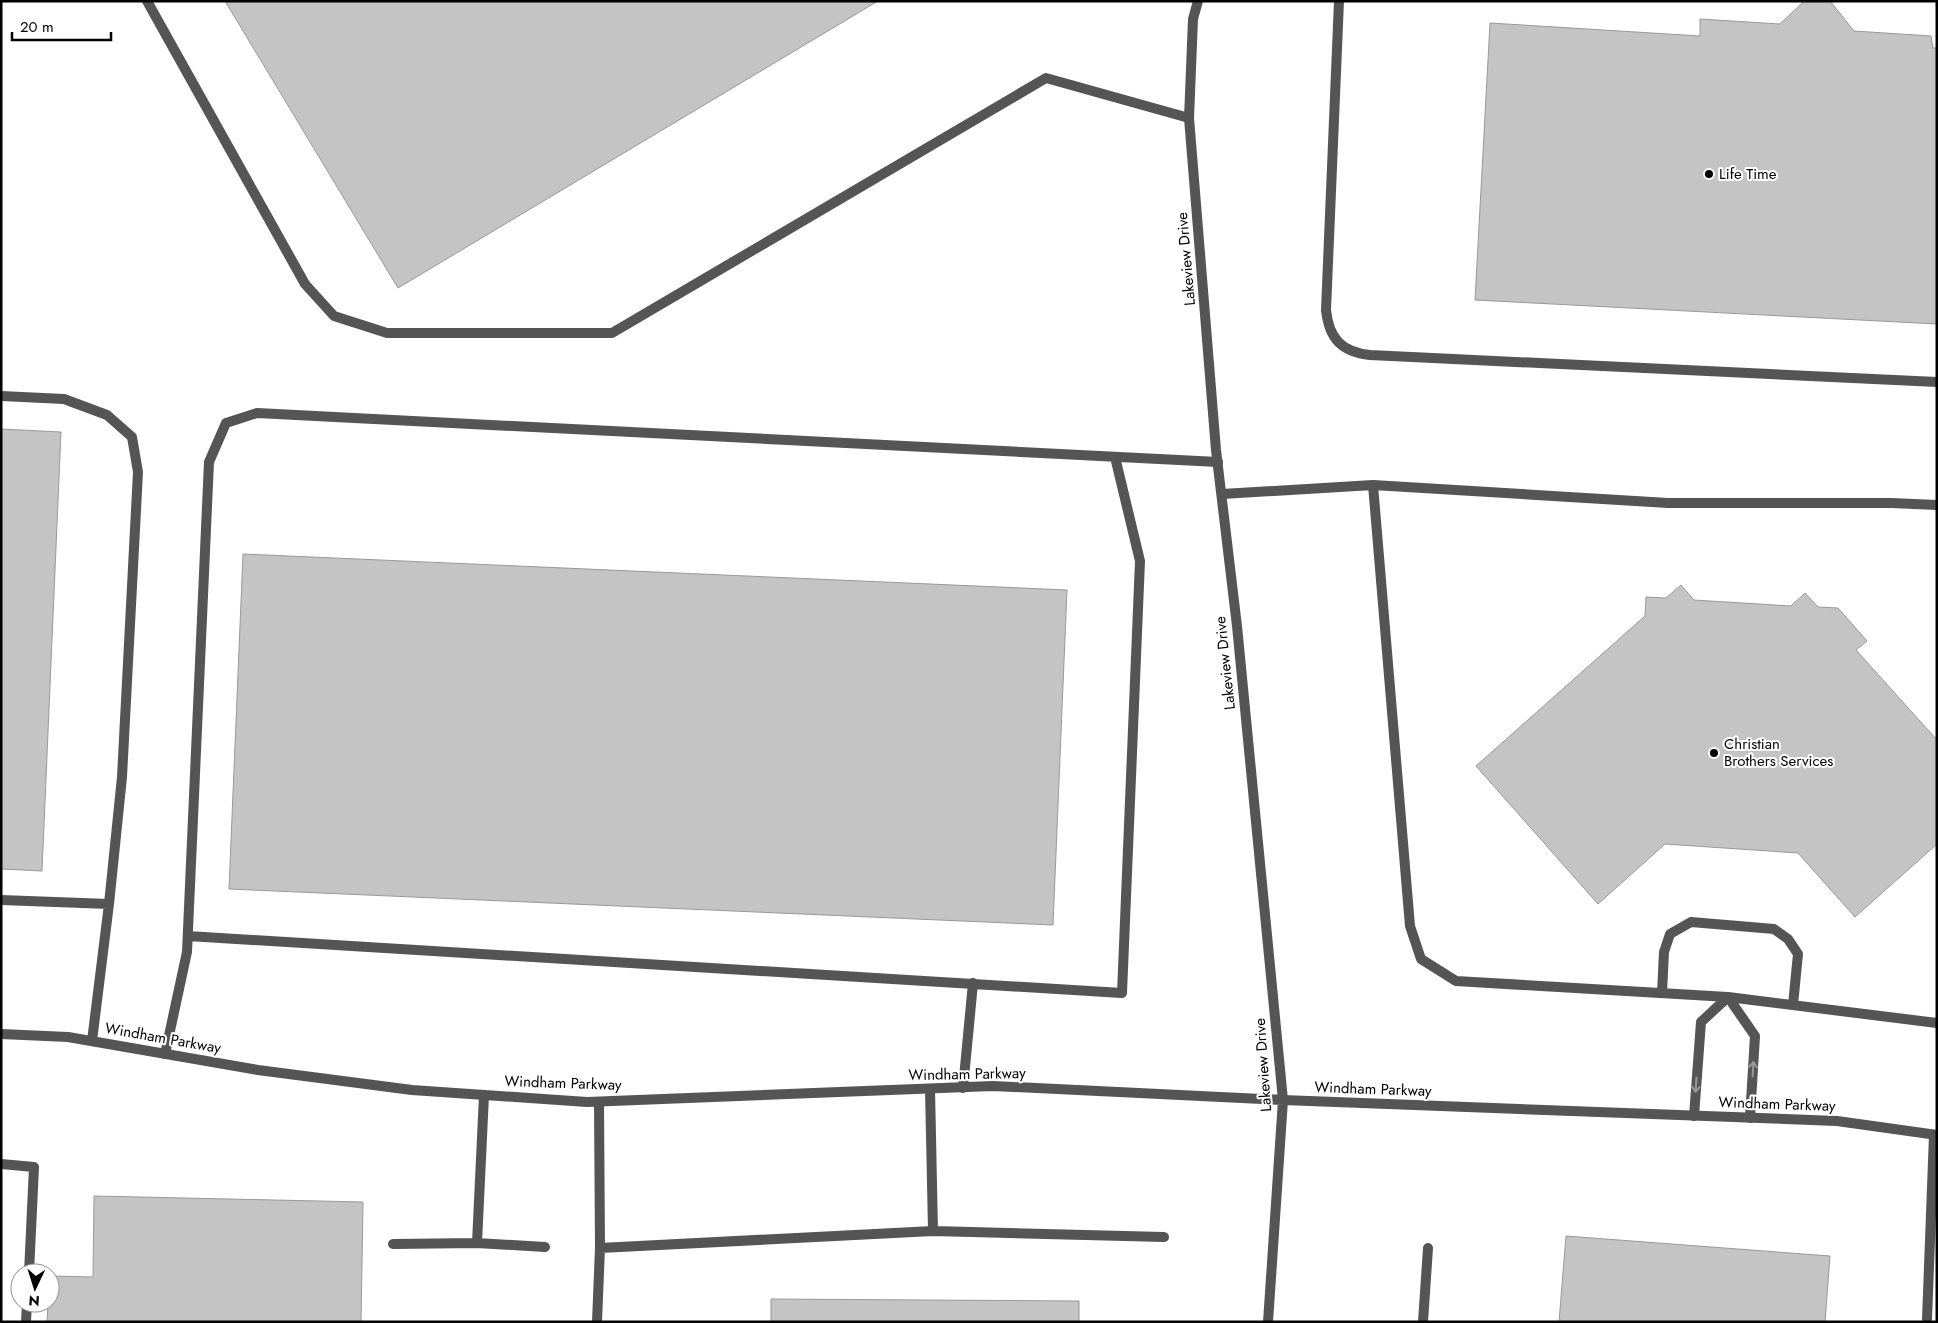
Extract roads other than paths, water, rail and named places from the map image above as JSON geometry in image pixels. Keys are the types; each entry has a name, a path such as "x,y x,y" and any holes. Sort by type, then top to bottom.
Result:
{"street":[{"path":"146,1 305,284 334,316 387,333 612,333 1046,78 1189,118"},
{"name":"Lakeview Drive","path":"1198,1 1193,19 1189,118 1218,462 1237,626 1283,1100 1268,1322"},
{"path":"1339,1 1326,310 1327,324 1333,337 1344,347 1356,353 1370,355 1937,382"},
{"path":"1,396 64,399 107,415 132,437 138,472 122,777 92,1041"},
{"path":"165,1054 187,952 209,462 226,423 257,413 1218,462"},
{"path":"188,936 1122,993 1140,561 1115,457"},
{"path":"1373,485 1410,926 1420,959 1456,981 1728,997 1937,1023"},
{"path":"1222,494 1373,485 1668,503 1891,503 1937,505"},
{"path":"1,900 109,904"},
{"path":"1662,993 1664,952 1670,934 1691,922 1774,928 1788,939 1798,954 1793,1005"},
{"path":"963,1088 973,983"},
{"path":"1694,1116 1701,1022 1728,997"},
{"path":"1728,997 1755,1036 1750,1118"},
{"name":"Windham Parkway","path":"1,1034 68,1037 258,1070 412,1090 599,1102 993,1086 1283,1100 1837,1121 1935,1135"},
{"path":"930,1089 933,1231"},
{"path":"477,1243 484,1095"},
{"path":"598,1322 600,1248 599,1102"},
{"path":"1930,1320 1935,1135"},
{"path":"1,1164 34,1167 29,1263"},
{"path":"600,1248 933,1231 1164,1237"},
{"path":"394,1244 477,1243 545,1247"},
{"path":"1423,1322 1428,1248"}],"place":[{"name":"Life Time","path":"1709,174"},
{"name":"Christian Brothers Services","path":"1714,753"}]}
